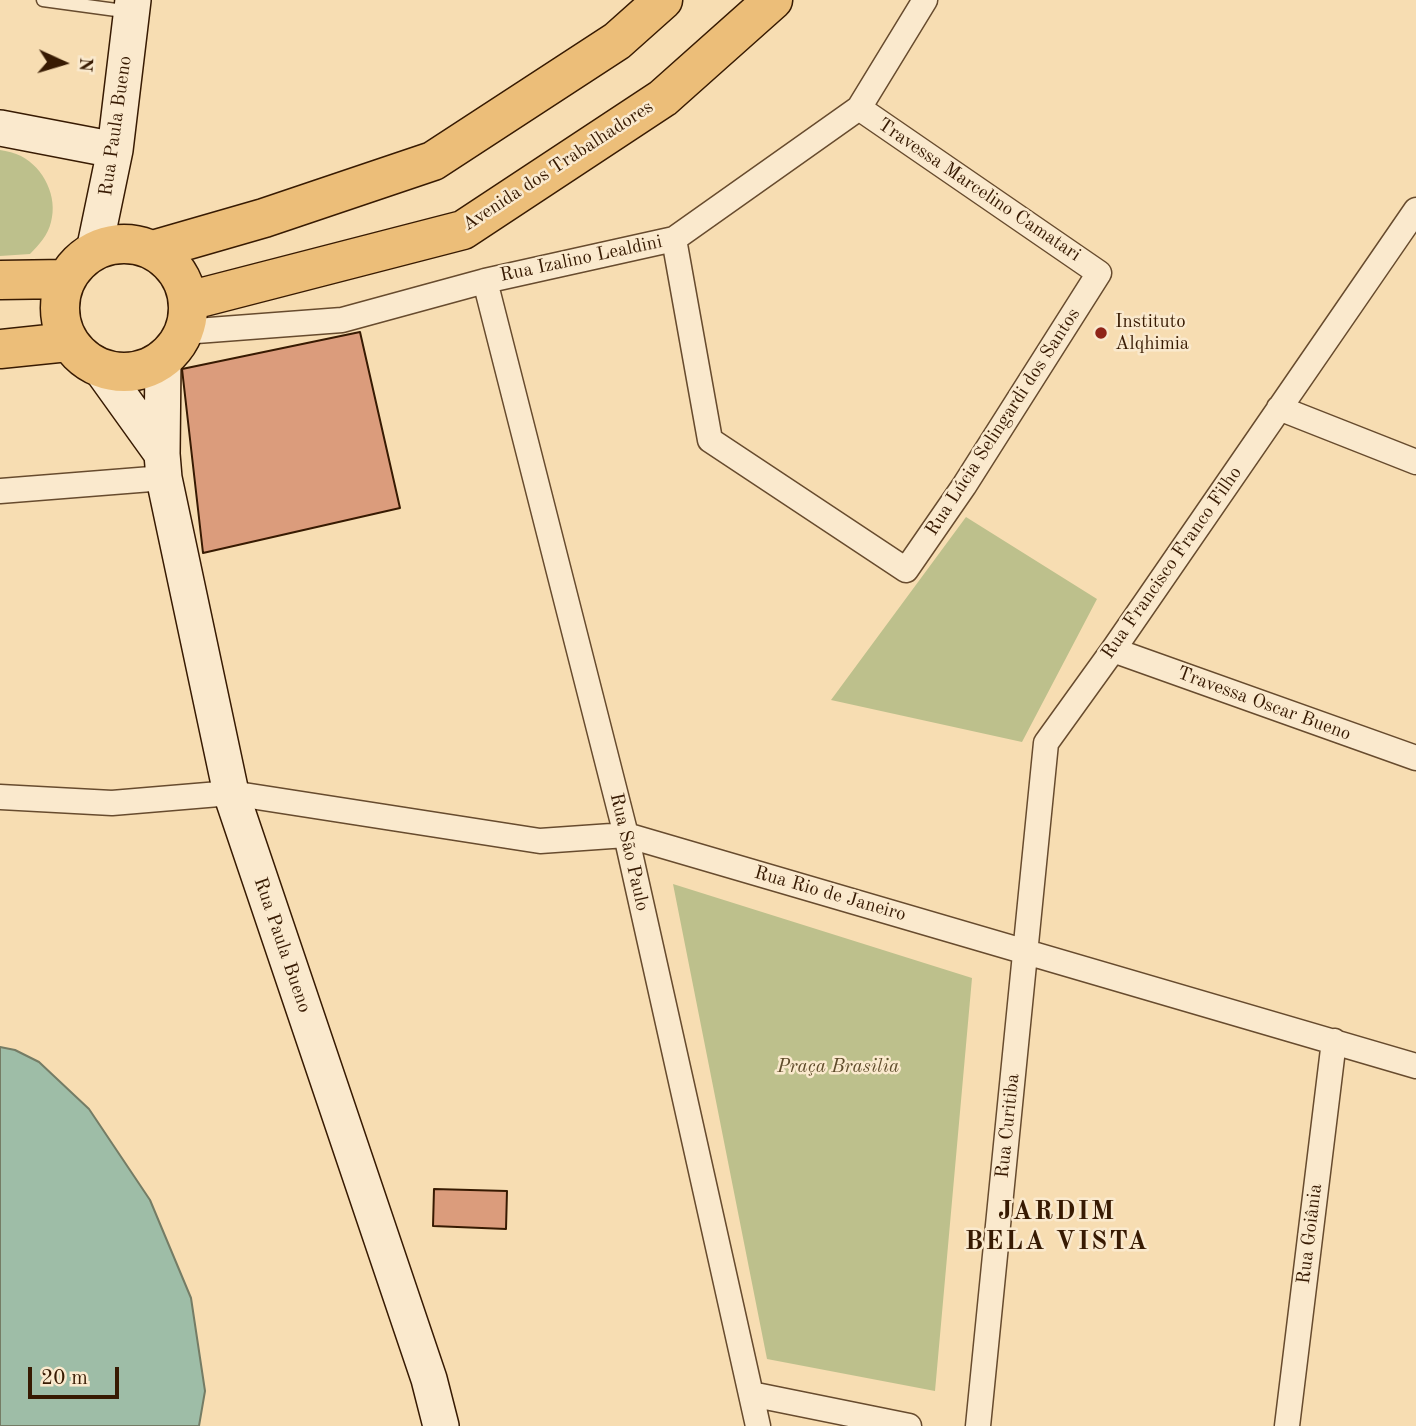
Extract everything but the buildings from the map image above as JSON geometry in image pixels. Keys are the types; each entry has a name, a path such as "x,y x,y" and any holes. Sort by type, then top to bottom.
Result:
{"main road":[{"path":"0,349 68,342 60,321 60,299 66,279 78,262 94,251 114,244 134,244 153,250 264,218 433,161 617,41 663,0"},
{"name":"Avenida dos Trabalhadores","path":"178,331 463,230 663,98 773,0"},
{"name":"Rua Paula Bueno","path":"94,251 115,150 132,6"},
{"path":"0,128 115,150"},
{"name":"Rua Paula Bueno","path":"153,250 170,263 182,279 163,466 231,793 429,1379 441,1426"},
{"path":"0,280 66,279"},
{"path":"101,369 123,373 145,370 178,331"},
{"name":"Rua Paula Bueno","path":"68,342 82,358 101,369 163,466"}],"street":[{"name":"Rua Izalino Lealdini","path":"178,331 342,320 485,281 674,239 859,108 925,0"},
{"name":"Travessa Marcelino Camatari","path":"859,108 1099,273"},
{"name":"Rua Francisco Franco Filho","path":"1025,951 1046,743 1416,210"},
{"name":"Rua Lúcia Selingardi dos Santos","path":"674,239 710,440 906,570 964,486 1099,273"},
{"name":"Rua São Paulo","path":"485,281 626,835 758,1426"},
{"path":"1279,408 1416,462"},
{"path":"0,491 163,466"},
{"name":"Travessa Oscar Bueno","path":"1113,650 1416,758"},
{"name":"Rua Rio de Janeiro","path":"0,797 112,803 231,793 540,841 626,835 1416,1066"},
{"name":"Rua Curitiba","path":"978,1426 1025,951"},
{"name":"Rua Goiânia","path":"1287,1426 1334,1041"},
{"path":"751,1394 909,1426"}],"lane":[{"path":"43,0 132,6"}],"green space":[{"path":"0,150 29,161 42,176 51,193 53,212 50,227 43,240 30,254 0,256"},
{"path":"966,517 1097,599 1022,742 831,700"},
{"name":"Praça Brasilia","path":"673,884 972,978 935,1391 767,1359"}],"shaded area":[{"path":"0,1047 15,1050 39,1062 89,1109 150,1200 191,1298 205,1391 199,1426 0,1426"}],"place":[{"name":"Instituto Alqhimia","path":"1101,333"}],"district":[{"name":"JARDIM BELA VISTA","path":"1057,1227"}]}
